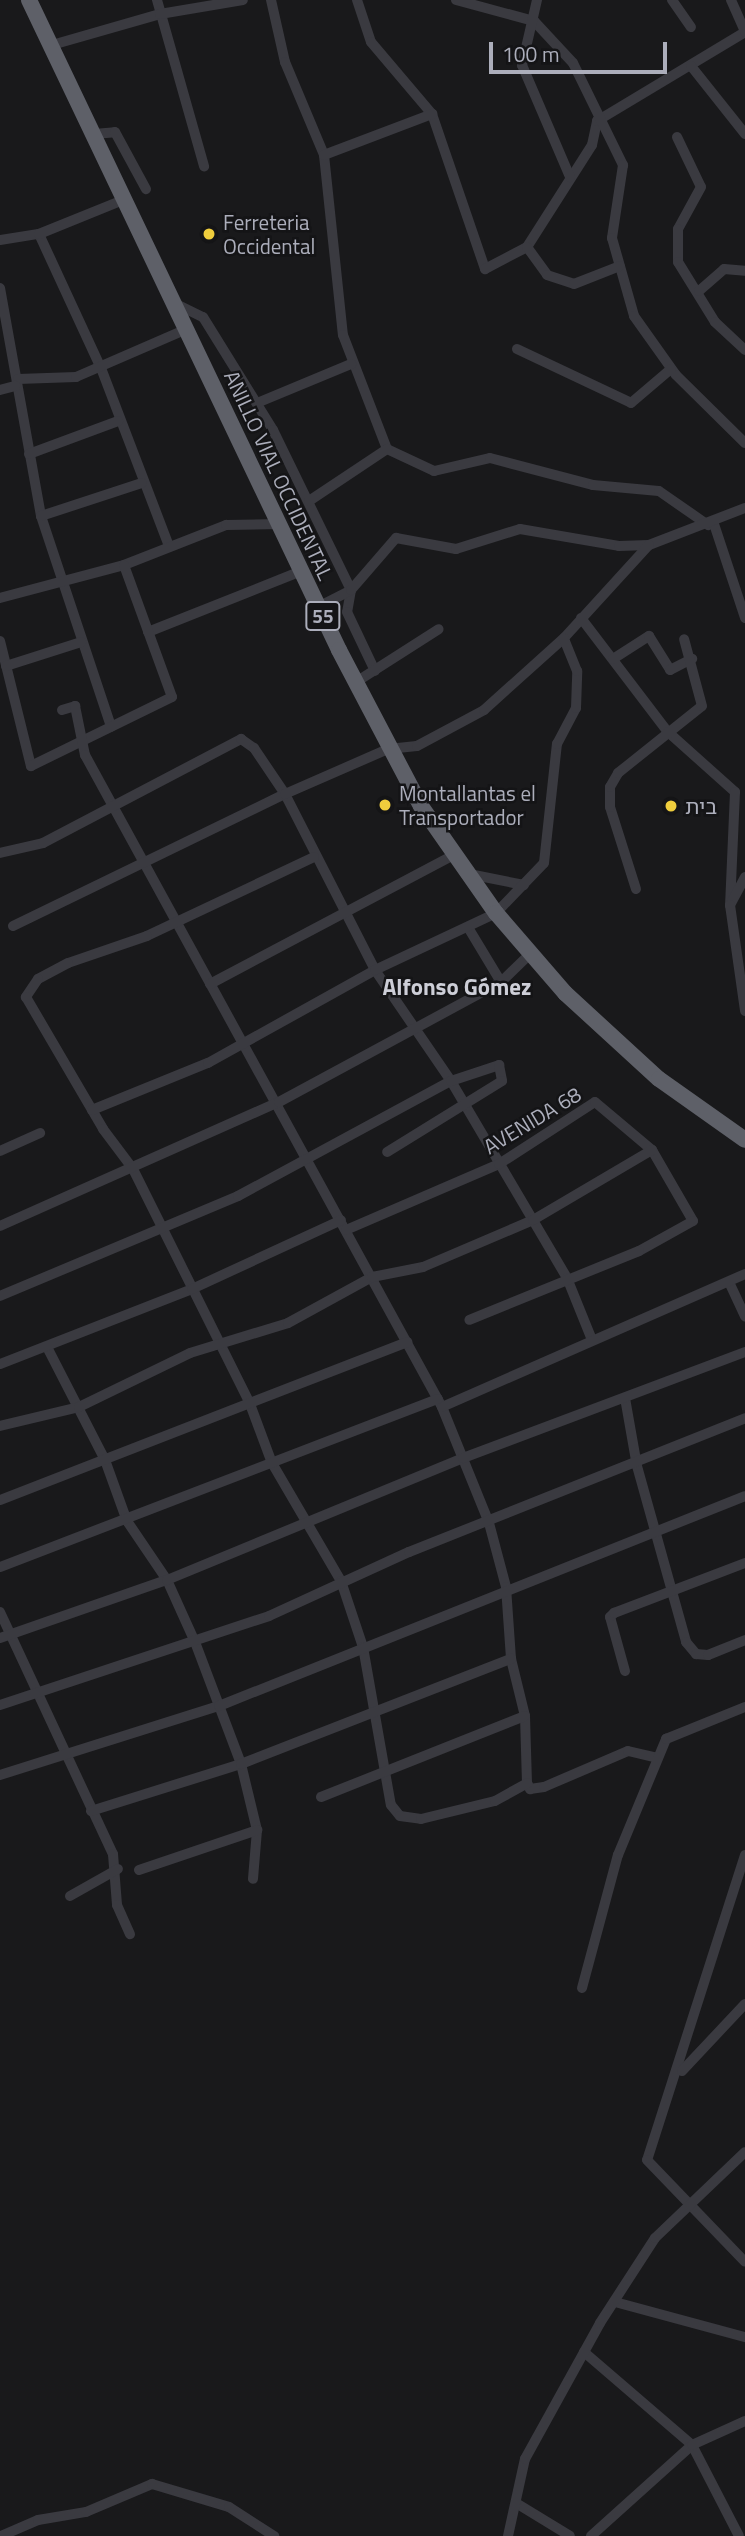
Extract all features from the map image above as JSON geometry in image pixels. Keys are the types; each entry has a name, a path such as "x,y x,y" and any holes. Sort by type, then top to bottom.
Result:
{"highway":[{"name":"ANILLO VIAL OCCIDENTAL","path":"29,0 388,749 454,855 530,954 659,1079 745,1140"}],"street":[{"path":"157,0 204,166"},
{"path":"52,45 160,14 243,0"},
{"path":"271,0 285,62 324,155 329,244 351,364 387,449 435,471 490,458 593,485 659,491 711,524 745,618"},
{"path":"357,0 371,42 432,114 485,269 527,247 592,145 597,121 745,32 732,0"},
{"path":"456,0 534,21 573,63 597,121 623,165 612,238 634,316 671,369 745,443"},
{"path":"537,0 523,65 570,177"},
{"path":"672,0 691,27"},
{"path":"691,66 745,134"},
{"path":"324,155 432,114"},
{"path":"94,134 115,132 146,189"},
{"path":"677,137 701,187 673,244 715,322 745,351"},
{"path":"0,240 39,234 125,199"},
{"path":"39,234 101,368 118,421 169,546"},
{"path":"527,247 547,275 574,284 620,266"},
{"path":"699,291 724,269 745,271"},
{"path":"0,288 41,516 111,727"},
{"path":"177,304 203,317 257,403 309,500 351,590 347,612 375,671"},
{"path":"0,390 16,383 76,377 187,329"},
{"path":"517,349 631,403 671,369"},
{"path":"257,403 351,364"},
{"path":"29,454 118,421"},
{"path":"309,500 387,449"},
{"path":"41,516 142,483"},
{"path":"318,607 351,590 396,538 456,549 520,529 620,546 649,545 711,524 745,508"},
{"path":"0,598 62,579 124,565 226,525 279,524"},
{"path":"13,926 285,794 388,749 417,746 484,710 564,638 649,545"},
{"path":"0,641 31,766 84,743 172,697 124,565"},
{"path":"148,632 301,571"},
{"path":"581,618 668,732 735,792 730,905 745,1011"},
{"path":"356,682 439,629"},
{"path":"613,659 649,635 670,670 692,659"},
{"path":"92,1110 208,1063 375,970 469,929 496,913 544,863 557,744 576,708 577,671 564,638"},
{"path":"636,889 610,807 610,787 668,732 702,706 692,659 684,639"},
{"path":"6,666 81,642"},
{"path":"62,710 75,706 84,743 114,808 175,923 279,1102 440,1403 489,1523 506,1587 511,1659 525,1716 527,1783 530,1789 544,1787 628,1752 655,1757"},
{"path":"0,853 43,843 241,739 254,748 285,794 314,857 375,970 451,1081 567,1278 592,1340"},
{"path":"210,984 347,915 454,855"},
{"path":"314,857 175,923 68,963 28,987 26,998 92,1110 133,1169 159,1226 250,1404 272,1463 310,1522 341,1581 363,1647 387,1767 391,1805 400,1816 421,1819 495,1801 527,1783"},
{"path":"466,873 524,884"},
{"path":"730,905 745,877"},
{"path":"469,929 501,982"},
{"path":"0,1226 279,1102 414,1026 501,982 530,954"},
{"path":"1,1294 310,1162 451,1081 490,1063 505,1073 464,1105 387,1152"},
{"name":"AVENIDA 68","path":"0,1364 499,1164 595,1102 652,1150 693,1221 567,1278"},
{"path":"0,1151 40,1133"},
{"path":"0,1426 79,1407 221,1343 288,1323 372,1277 423,1267 533,1220 652,1150"},
{"path":"0,1566 440,1403 745,1275"},
{"path":"469,1320 567,1278"},
{"path":"729,1282 745,1317"},
{"path":"0,1500 407,1342"},
{"path":"47,1347 105,1460 127,1521 167,1580 219,1706 241,1764 257,1830 253,1879"},
{"path":"0,1638 167,1580 463,1458 745,1352"},
{"path":"625,1398 637,1466 686,1642 696,1654 745,1640"},
{"path":"0,1705 194,1642 341,1581 637,1466 745,1418"},
{"path":"0,1775 219,1706 653,1528 745,1496"},
{"path":"625,1671 610,1617 745,1563"},
{"path":"0,1612 14,1634 41,1691 118,1869 117,1905 130,1934"},
{"path":"91,1811 241,1764 376,1709 511,1659"},
{"path":"582,1988 618,1855 655,1757 666,1739 745,1707"},
{"path":"321,1797 387,1767 525,1716"},
{"path":"139,1870 257,1830"},
{"path":"745,1855 741,1883 648,2160 745,2262"},
{"path":"70,1896 118,1869"},
{"path":"679,2074 745,2004"},
{"path":"508,2536 525,2459 584,2352 655,2238 694,2208 745,2152"},
{"path":"615,2302 745,2337"},
{"path":"584,2352 692,2445 736,2531 724,2536"},
{"path":"591,2536 692,2445 745,2421"},
{"path":"1,2536 38,2519 86,2512 152,2484 229,2507 274,2536"},
{"path":"516,2503 570,2536"}],"place":[{"name":"Ferreteria Occidental","path":"209,234"},
{"name":"Montallantas el Transportador","path":"385,805"},
{"name":"בית","path":"671,806"}],"district":[{"name":"Alfonso Gómez","path":"457,987"}]}
